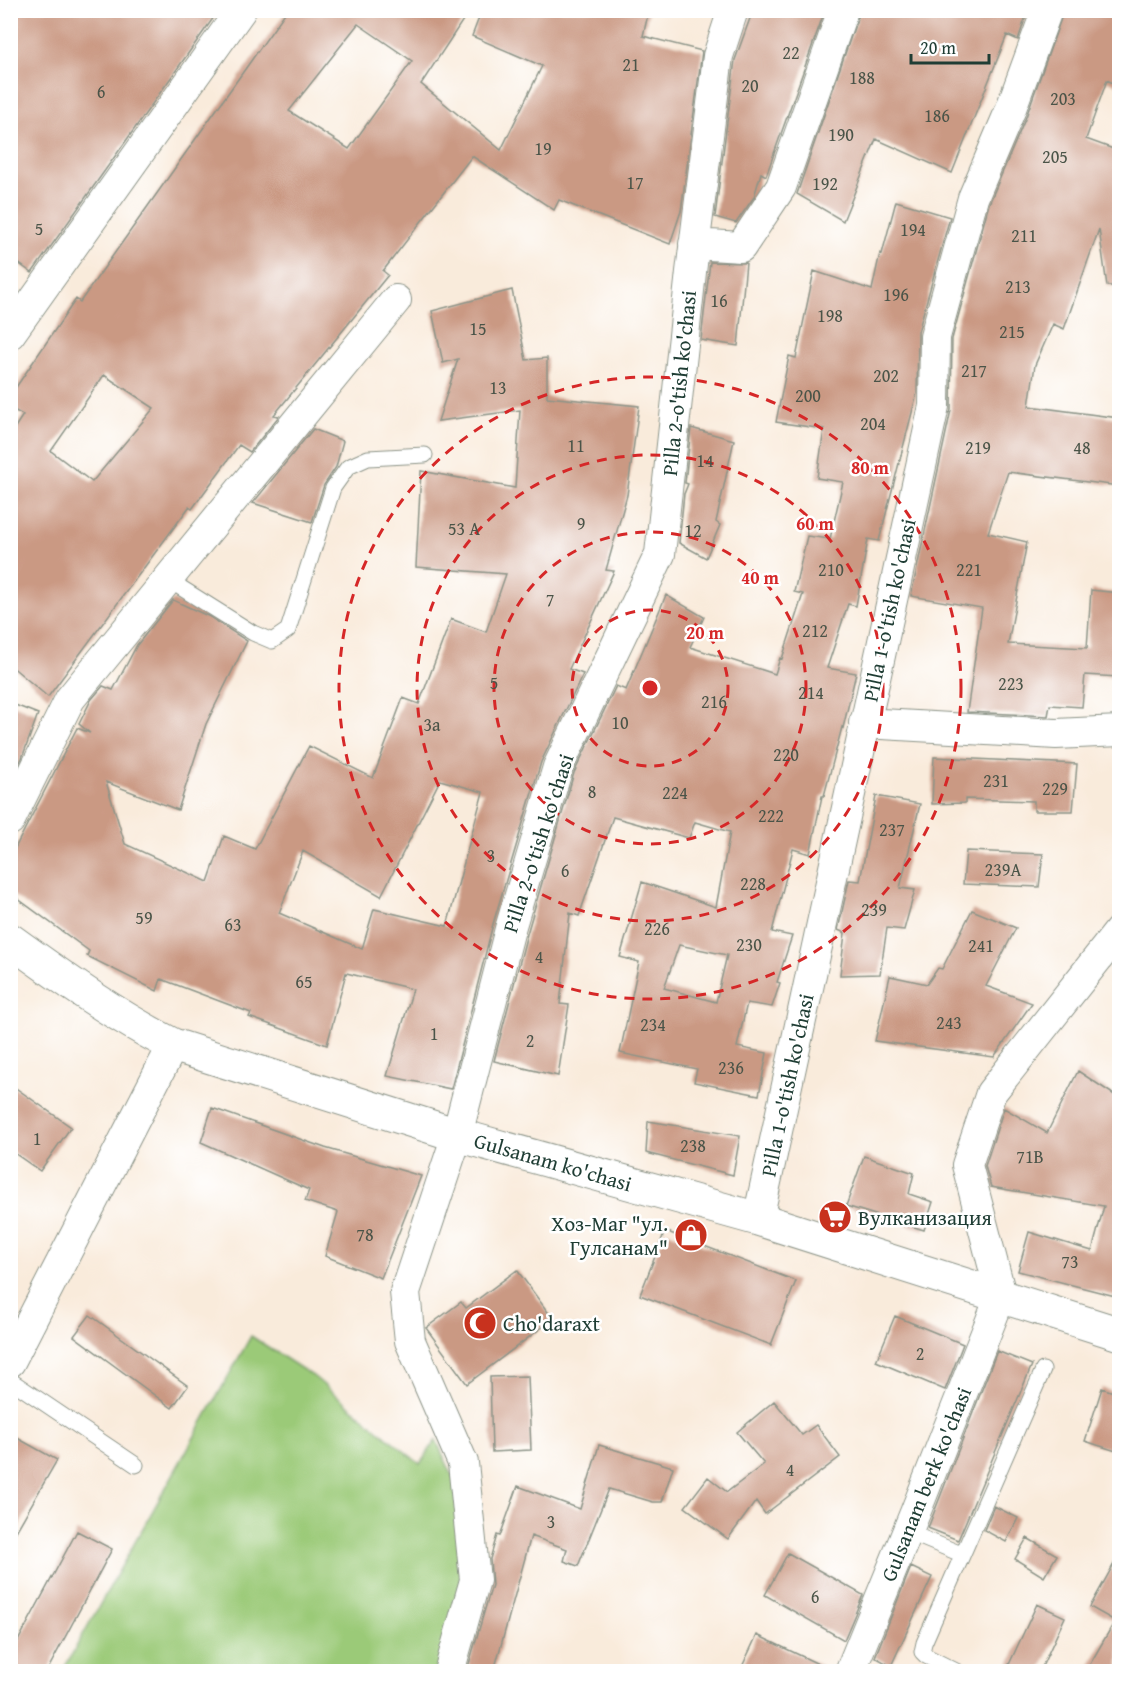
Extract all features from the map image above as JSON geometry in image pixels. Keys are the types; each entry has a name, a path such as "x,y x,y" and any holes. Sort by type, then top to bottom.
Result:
{"main road":[{"name":"Gulsanam ko'chasi","path":"10,940 92,1000 173,1045 457,1135 758,1219 1119,1334"}],"street":[{"path":"11,331 240,10"},
{"name":"Pilla 2-o'tish ko'chasi","path":"449,1671 475,1580 463,1463 410,1341 405,1292 457,1135 510,929 558,767 660,554 694,244 718,56 733,10"},
{"path":"694,244 741,247 781,187 843,10"},
{"name":"Pilla 1-o'tish ko'chasi","path":"758,1219 934,406 935,338 973,198 1010,111 1047,10"},
{"path":"10,820 70,699 396,300"},
{"path":"864,723 1056,734 1119,731"},
{"path":"1001,1295 967,1165 970,1154 991,1093 1119,930"},
{"path":"10,1362 173,1045"},
{"name":"Gulsanam berk ko'chasi","path":"850,1671 908,1532 1001,1295"}],"lane":[{"path":"167,579 253,633 272,641 288,630 333,488 348,466 368,458 425,455"},
{"path":"958,1671 926,1656 922,1652 924,1644 961,1554 1043,1370"},
{"path":"10,1380 136,1465"},
{"path":"908,1532 961,1554"}],"green space":[{"path":"251,1336 313,1376 420,1464 436,1440 461,1494 464,1582 436,1671 62,1672"}],"building":[{"path":"10,10 219,10 32,273 10,257"},
{"path":"287,10 447,10 463,20 421,84 501,150 542,66 472,36 482,10 649,10 643,36 702,51 681,211 670,244 559,200 554,210 472,156 383,271 388,275 274,415 279,416 250,452 239,445 192,509 189,507 48,697 10,665 10,435 23,415 10,408 10,396 76,299 80,302","holes":["358,24 412,61 349,149 289,111","104,375 154,408 92,482 51,451"]},
{"path":"753,10 825,10 766,176 761,173 754,197 736,223 715,217 735,60"},
{"path":"860,10 1028,10 1018,40 1007,35 952,173 876,139 843,221 797,194"},
{"path":"1064,10 1110,10 1119,15 1119,86 1107,80 1086,139 1119,151 1119,286 1107,286 1099,229 1064,329 1053,324 1035,365 1029,406 1119,418 1119,486 1008,472 988,533 1027,542 1008,644 1087,648 1091,590 1119,593 1119,677 1085,675 1082,707 1050,705 1048,716 967,712 982,608 911,596 951,410 952,339 989,204 1026,117"},
{"path":"896,201 950,217 918,332 917,393 879,541 868,539 856,606 848,604 827,668 856,673 843,728 824,796 822,796 810,854 793,849 772,932 792,936 777,982 780,983 772,1007 747,1003 737,1047 767,1053 759,1095 694,1082 697,1069 620,1053 639,962 620,957 642,882 716,907 730,832 695,822 689,838 613,817 579,916 570,913 560,1004 569,1005 558,1076 494,1061 527,934 574,773 616,686 626,690 666,595 704,617 690,647 775,674 803,594 794,592 807,536 830,539 843,482 817,478 824,429 776,422 789,356 796,358 814,271 872,290 880,253 882,254","holes":["679,945 727,955 716,1002 664,988"]},
{"path":"710,262 746,263 738,346 701,340"},
{"path":"512,290 526,360 547,358 547,397 639,406 627,495 606,570 614,571 569,669 583,674 541,762 493,924 451,1089 387,1076 413,989 346,973 327,1045 249,1017 251,1013 161,979 157,991 87,956 89,951 10,893 10,858 77,728 90,733 79,724 91,700 103,686 113,690 137,645 173,600 210,617 247,641 206,724 178,810 106,782 125,844 208,882 224,836 255,849 309,746 373,778 403,698 419,704 451,619 486,632 506,574 416,567 421,471 515,488 520,410 438,421 458,359 443,363 432,311","holes":["440,780 483,792 447,926 374,909 362,949 279,913 303,851 381,896"]},
{"path":"691,428 734,440 716,522 720,525 706,558 679,543 684,494 688,484 685,483"},
{"path":"313,429 343,441 336,467 324,485 312,522 253,503"},
{"path":"10,703 38,714 22,758 10,780"},
{"path":"934,757 1077,764 1073,811 1034,811 1034,801 965,799 965,803 932,804"},
{"path":"876,796 920,804 900,888 915,890 904,930 887,928 880,974 840,975 845,933 838,930 849,880 860,881"},
{"path":"966,851 1043,854 1039,887 963,884"},
{"path":"972,910 1016,928 986,986 1032,1003 994,1057 875,1041 890,976 927,984 938,968 942,969"},
{"path":"1078,1071 1119,1098 1119,1297 1018,1271 1029,1232 1092,1251 1104,1206 991,1187 985,1166 1004,1108 1047,1133"},
{"path":"10,1084 71,1127 40,1171 10,1150"},
{"path":"212,1108 325,1148 421,1176 381,1278 325,1256 338,1212 305,1201 309,1190 201,1142"},
{"path":"648,1121 740,1136 733,1175 646,1153"},
{"path":"864,1156 914,1173 909,1194 933,1202 924,1230 846,1206"},
{"path":"665,1231 796,1281 771,1345 640,1295"},
{"path":"517,1270 553,1319 467,1384 426,1328 461,1302 466,1308"},
{"path":"90,1315 188,1386 172,1408 74,1336"},
{"path":"895,1316 963,1344 945,1390 876,1361"},
{"path":"997,1351 1032,1365 958,1540 928,1528"},
{"path":"528,1376 531,1450 492,1452 490,1377"},
{"path":"1102,1388 1119,1394 1119,1452 1085,1441"},
{"path":"774,1401 802,1435 816,1425 840,1457 765,1514 756,1501 728,1539 685,1507 708,1477 727,1492 764,1464 737,1432"},
{"path":"10,1434 57,1460 10,1542"},
{"path":"599,1445 673,1467 662,1502 653,1502 609,1489 578,1566 564,1561 567,1549 531,1536 494,1671 467,1671 492,1585 490,1559 497,1535 500,1536 518,1486 580,1509"},
{"path":"994,1506 1018,1518 1006,1542 984,1530"},
{"path":"77,1531 112,1549 47,1671 10,1671 10,1656"},
{"path":"1027,1538 1057,1555 1044,1577 1015,1559"},
{"path":"788,1553 863,1595 844,1640 765,1595"},
{"path":"1119,1555 1119,1671 1086,1671 1115,1621 1090,1607"},
{"path":"911,1567 932,1577 891,1666 875,1657"},
{"path":"1037,1604 1065,1617 1040,1671 1006,1671"},
{"path":"757,1635 833,1671 740,1671"}],"place":[{"name":"Вулканизация","path":"835,1217"},
{"name":"Хоз-Маг \"ул. Гулсанам\"","path":"691,1235"},
{"name":"Cho'daraxt","path":"480,1323"}]}
